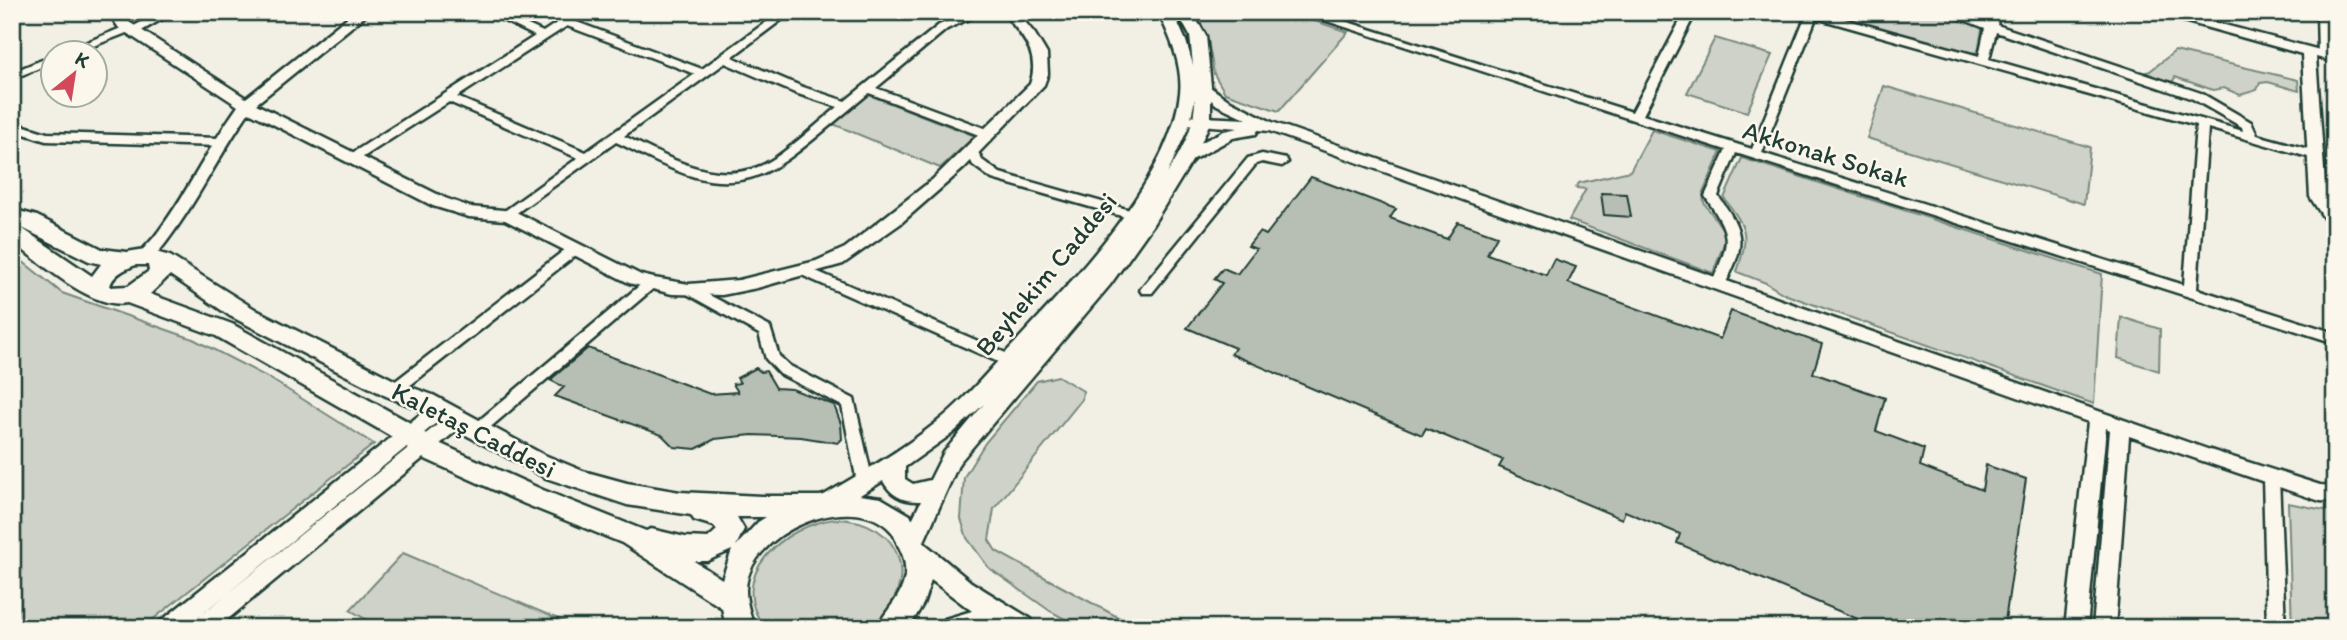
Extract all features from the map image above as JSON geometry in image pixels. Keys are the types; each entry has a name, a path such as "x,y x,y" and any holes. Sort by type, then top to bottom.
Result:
{"main road":[{"name":"Beyhekim Caddesi","path":"823,504 895,465 963,413 1033,338 1084,278 1132,215 1165,163 1181,130 1188,92 1183,57 1165,12"},
{"name":"Beyhekim Caddesi","path":"915,546 936,486 958,447 1047,348 1103,280 1146,222 1187,156 1203,120 1203,86 1198,36 1184,12"},
{"name":"Kaletaş Caddesi","path":"12,216 30,221 97,256 144,260 560,474 599,487 662,502 731,508 856,503 880,510 899,523 915,546 961,590 1021,628"},
{"path":"12,232 47,254 71,276 98,289 101,277 144,260 161,267 155,279 127,295"},
{"name":"Kaletaş Caddesi","path":"98,289 108,296 127,295 224,330 414,440 534,497 631,535 732,615"},
{"path":"895,465 893,480 901,489 914,493 936,486"},
{"path":"631,535 704,551 714,549 728,537 731,530 723,518 662,502"},
{"path":"732,615 739,564 758,537 785,517 823,504"},
{"path":"891,628 907,608 917,585 919,562 915,546"},
{"path":"955,628 975,623 1008,628"}],"street":[{"path":"115,12 124,25 246,105 439,202 469,212 508,215 650,284 679,291 716,291 838,259 901,217 1037,85 1043,72 1040,48 1010,12"},
{"path":"107,38 169,12"},
{"path":"144,260 164,236 220,142 246,105 363,12"},
{"path":"491,12 543,36"},
{"path":"353,158 581,12"},
{"path":"508,215 787,12"},
{"path":"615,137 708,178 749,176 762,172 943,27 979,12"},
{"name":"Akkonak Sokak","path":"1304,12 2335,338"},
{"path":"1635,118 1691,12"},
{"path":"1948,12 2197,96 2247,125 2252,137"},
{"path":"1983,61 1995,12"},
{"path":"2158,12 2322,55"},
{"path":"2322,12 2322,55 2315,155 2319,197 2335,222"},
{"path":"1755,156 1809,13 2315,155"},
{"path":"566,22 703,73"},
{"path":"724,58 799,90 847,106"},
{"path":"12,76 38,66"},
{"path":"1203,86 1222,102 1271,126 2120,426 2320,493 2335,494"},
{"path":"868,89 988,134"},
{"path":"448,97 587,157"},
{"path":"1183,118 1271,126"},
{"path":"2190,292 2202,123"},
{"path":"1187,156 1229,134 1271,126"},
{"path":"12,127 46,137 220,142"},
{"path":"1719,283 1736,242 1732,223 1711,196 1732,149"},
{"path":"972,151 977,162 996,176 1132,215"},
{"path":"1147,290 1252,160 1262,158 1282,162"},
{"path":"394,390 576,248"},
{"path":"802,270 1010,360"},
{"path":"169,628 414,440 456,421 650,284"},
{"path":"692,291 765,331 773,359 785,370 849,403 865,482"},
{"path":"2076,628 2098,418"},
{"path":"2104,628 2120,426"},
{"path":"201,628 414,440"},
{"path":"2271,477 2276,628"}],"shaded area":[{"path":"1196,12 1287,12 1348,32 1279,111 1225,93 1214,74 1208,40"},
{"path":"1822,12 1940,12 1978,25 1982,29 1978,52 1971,53"},
{"path":"1715,38 1772,55 1747,112 1687,93"},
{"path":"2175,51 2298,80 2299,91 2268,82 2260,83 2257,90 2240,95 2224,88 2213,90 2175,77 2171,85 2139,74 2150,71"},
{"path":"1884,86 2090,147 2084,204 1867,138"},
{"path":"869,95 975,136 940,168 833,124"},
{"path":"1652,130 1721,152 1703,193 1704,203 1727,235 1713,273 1569,220 1586,189 1576,188 1579,183 1630,171"},
{"path":"1742,158 2102,274 2094,404 1784,294 1766,283 1737,272 1744,233 1738,218 1724,198"},
{"path":"12,253 62,293 193,339 269,378 374,444 142,628 12,628"},
{"path":"2121,317 2160,329 2159,371 2118,358"},
{"path":"1058,376 1083,391 1082,399 994,509 989,540 996,551 1138,628 1081,628 1050,611 989,568 967,538 961,519 964,477 985,443 1037,381"},
{"path":"2288,503 2335,512 2335,628 2292,628"},
{"path":"835,519 859,522 877,530 891,543 898,558 900,575 896,594 886,612 869,628 765,628 754,609 752,590 756,572 766,556 780,542 797,531"},
{"path":"403,553 579,628 381,628 350,610"}],"building":[{"path":"1311,177 1396,209 1390,218 1447,239 1458,222 1497,236 1487,254 1546,275 1554,259 1576,267 1568,283 1720,339 1731,311 1822,344 1813,373 1885,398 1876,431 1924,449 1920,466 1982,490 1986,465 2026,479 2004,628 1879,628 1677,543 1680,534 1625,511 1622,519 1499,467 1503,460 1426,428 1422,435 1231,354 1235,348 1187,328 1222,283 1214,279 1223,268 1237,274 1256,249 1248,246 1259,232 1266,235"},
{"path":"1601,193 1627,194 1631,217 1604,215"},
{"path":"588,348 710,394 738,392 733,384 740,383 737,378 756,368 761,372 766,371 776,388 792,389 834,405 841,424 842,439 838,443 801,437 752,435 715,439 696,449 674,447 662,435 555,396 564,387 550,380"}]}
